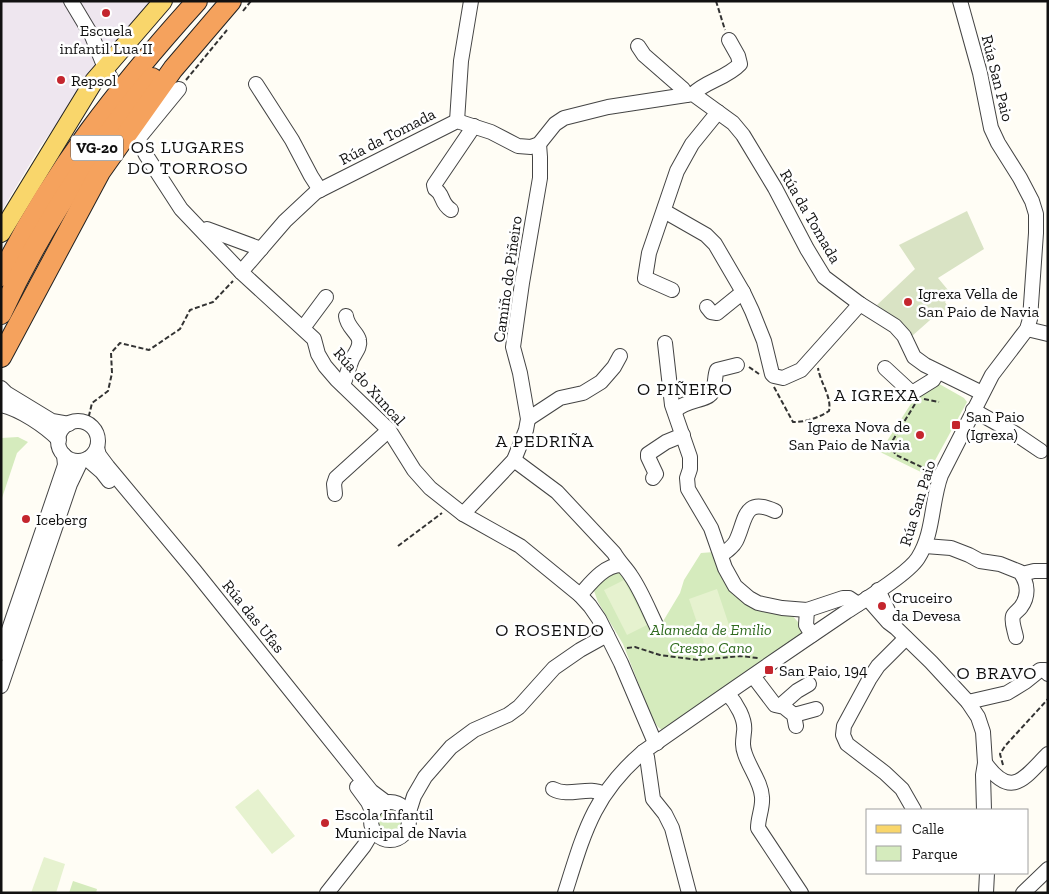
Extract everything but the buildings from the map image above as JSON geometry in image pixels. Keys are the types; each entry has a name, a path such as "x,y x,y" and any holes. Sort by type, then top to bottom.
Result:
{"highway":[{"name":"VG-20","path":"1,276 45,197 86,134 145,60 197,1"},
{"name":"VG-20","path":"1,314 60,204 100,144 160,68 220,1"},
{"path":"1,357 100,172 173,69 236,8"}],"main road":[{"path":"1,233 65,127 109,74 163,1"}],"street":[{"path":"71,1 92,36 109,74"},
{"path":"457,121 459,77 471,1"},
{"name":"Rúa San Paio","path":"565,893 581,843 596,808 604,794 625,768 643,752 910,568 917,560 925,546 939,480 992,375 1028,329 1036,214 1032,201 1020,178 991,128 980,73 960,1"},
{"path":"538,144 555,124 564,118 608,108 689,95 740,64 738,56 729,40"},
{"name":"Rúa da Tomada","path":"638,46 644,55 689,95 733,122 775,188 824,277 860,304 895,326 904,336 914,357 938,372 982,393"},
{"path":"256,84 292,140 320,190"},
{"name":"Rúa do Xuncal","path":"179,89 137,136 159,176 181,208 242,272 314,339 322,360 343,385 389,430 414,470 430,488 464,514 520,546 580,595 590,606 622,663 653,738 657,743"},
{"path":"672,290 645,278 649,253 677,171 692,144 718,112"},
{"name":"Rúa da Tomada","path":"242,272 285,221 316,192 457,121 474,126 518,146 531,148 538,144"},
{"path":"451,210 445,206 439,191 435,189 434,185 474,126"},
{"name":"Camiño do Piñeiro","path":"464,514 514,460 526,430 528,419 520,373 513,347 523,273 540,178 538,144"},
{"path":"664,212 711,239 744,292 760,331 772,374 778,378 788,377 806,365 860,304"},
{"path":"207,229 261,249"},
{"path":"706,307 711,312 717,313 744,292"},
{"path":"303,328 326,296"},
{"path":"343,385 351,360 358,351 360,341 359,337 348,325 346,316"},
{"path":"1028,329 1048,334"},
{"path":"665,343 671,397 690,457 690,469 687,478 688,489 711,528 725,568 734,586 749,598 767,605 807,610 843,598 868,597 888,608 901,633 968,702 981,724 985,763 984,809"},
{"path":"528,419 560,398 583,393 601,382 614,367 620,356"},
{"path":"675,411 684,404 709,396 713,392 717,370 737,365"},
{"path":"885,368 912,393 932,380 938,372"},
{"path":"1,388 52,421 69,424 81,422 87,424"},
{"path":"1,405 47,428 59,440"},
{"path":"973,410 1041,451"},
{"path":"1,654 65,466 59,440 64,428 69,424"},
{"name":"Rúa das Ufas","path":"87,424 97,434 99,455 108,467 194,570 371,791 391,803"},
{"path":"335,494 334,484 336,478 389,430"},
{"path":"653,478 656,474 648,454 666,442 683,435"},
{"path":"1,686 70,484 84,460 93,455 97,448"},
{"name":"Rúa das Ufas","path":"64,455 75,461 84,460 102,472 364,796 373,814"},
{"path":"514,460 557,492 614,554 620,564 630,574 658,629"},
{"path":"721,555 736,542 743,519 748,512 757,506 763,506 775,511"},
{"path":"925,546 951,548 980,561 1000,564 1022,574 1026,584 1026,596 1023,604 1013,615 1012,621 1016,637"},
{"path":"580,595 607,569 620,564"},
{"path":"1022,574 1034,571 1048,571"},
{"path":"807,610 806,625 812,635"},
{"path":"901,633 870,678 844,726 843,735 847,744 885,773 902,789 913,809"},
{"path":"408,815 414,796 428,774 452,747 464,737 519,707 554,668 580,650 607,635"},
{"path":"968,702 1007,693 1040,670 1045,670 1048,674"},
{"path":"753,676 775,704 780,705 795,721 816,709"},
{"path":"780,705 809,684"},
{"path":"728,694 743,720 745,731 742,738 743,747 758,781 762,797 758,828 801,893"},
{"path":"643,752 646,757 653,799 665,814 672,828 689,893"},
{"path":"985,763 1002,773 1013,783 1019,781 1048,754"},
{"path":"983,789 1002,773"},
{"path":"553,789 564,793 596,791 604,794"},
{"path":"388,840 382,839 373,830 371,825 373,814 381,805 414,796"},
{"path":"338,893 379,844 400,838 405,833 409,821 408,815 405,810 391,803"},
{"path":"328,893 364,846 373,830"},
{"path":"1024,893 1048,869"},
{"path":"986,893 987,874"}],"path":[{"path":"236,8 251,1"},
{"path":"716,1 729,40"},
{"path":"179,89 229,28"},
{"path":"87,424 92,403 108,391 112,373 111,353 120,343 149,350 180,329 190,310 213,302 242,272"},
{"path":"922,399 931,399 939,402"},
{"path":"917,402 893,440 891,448 896,454 926,469"},
{"path":"398,546 452,505"},
{"path":"625,648 635,647 660,656 698,660 740,656 763,658"},
{"path":"1002,773 1000,754 1048,699"}],"shaded area":[{"path":"1,1 154,1 96,69 40,147 1,212"}],"green space":[{"path":"967,211 984,249 938,278 948,290 945,293 949,299 945,302 948,307 940,315 938,313 912,336 904,326 877,305 915,269 899,245"},
{"path":"934,381 964,398 967,402 927,475 880,452 914,399"},
{"path":"18,437 28,442 17,453 1,501 1,438"},
{"name":"Alameda de Emilio Crespo Cano","path":"714,552 725,583 736,597 751,604 790,613 806,631 805,634 662,730 652,718 623,644 598,602 594,591 606,578 622,571 662,623 680,593 684,580 701,553"},
{"path":"624,580 647,625 627,635 604,590"},
{"path":"717,589 735,643 707,652 689,599"},
{"path":"258,789 295,836 272,854 235,807"},
{"path":"390,809 395,810 401,816 401,826 395,832 390,833 385,832 379,826 378,821 379,816 385,810"},
{"path":"44,857 65,864 56,893 31,893"},
{"path":"73,881 97,889 96,893 69,893"}],"place":[{"name":"Escuela infantil Lua II","path":"106,13"},
{"name":"Repsol","path":"61,80"},
{"name":"Igrexa Vella de San Paio de Navia","path":"908,302"},
{"name":"San Paio (Igrexa)","path":"956,425"},
{"name":"Igrexa Nova de San Paio de Navia","path":"920,435"},
{"name":"Iceberg","path":"26,519"},
{"name":"Cruceiro da Devesa","path":"882,606"},
{"name":"San Paio, 194","path":"769,670"},
{"name":"Escola Infantil Municipal de Navia","path":"325,823"}],"district":[{"name":"OS LUGARES DO TORROSO","path":"188,157"},
{"name":"O PIÑEIRO","path":"685,389"},
{"name":"A IGREXA","path":"877,395"},
{"name":"A PEDRIÑA","path":"545,441"},
{"name":"O ROSENDO","path":"550,630"},
{"name":"O BRAVO","path":"997,673"}]}
